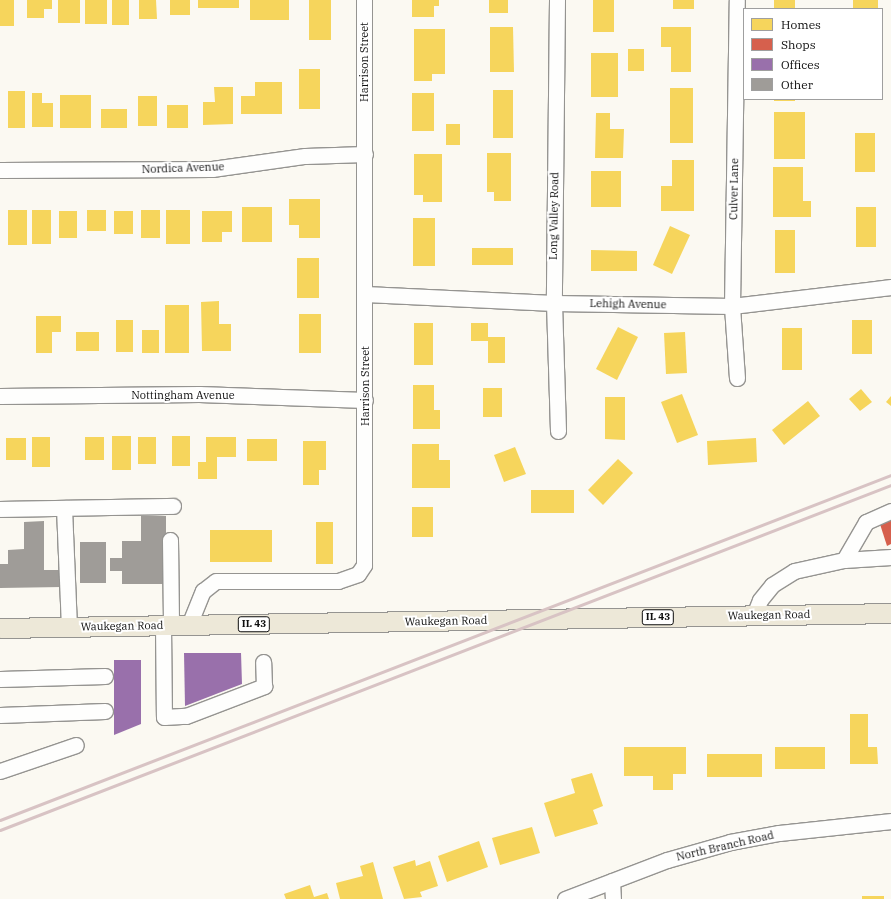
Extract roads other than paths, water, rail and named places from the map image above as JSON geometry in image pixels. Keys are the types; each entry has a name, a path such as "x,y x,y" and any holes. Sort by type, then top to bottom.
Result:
{"main road":[{"name":"Waukegan Road","path":"0,628 891,613"}],"street":[{"name":"Harrison Street","path":"174,625 203,591 216,581 338,581 358,574 366,553 364,0"},
{"name":"Long Valley Road","path":"557,0 554,304 558,431"},
{"name":"Culver Lane","path":"737,0 732,306 737,378"},
{"name":"Nordica Avenue","path":"0,170 212,169 305,156 365,154"},
{"name":"Lehigh Avenue","path":"365,294 554,304 732,306 891,287"},
{"name":"Nottingham Avenue","path":"0,396 199,394 365,400"},
{"path":"0,509 173,506"},
{"path":"64,508 69,627"},
{"path":"844,560 866,522 891,511"},
{"path":"170,540 174,625 164,717 186,716 264,686 263,662"},
{"path":"754,616 760,600 781,579 794,571 844,560 891,557"},
{"path":"0,679 105,676"},
{"path":"0,715 105,711"},
{"path":"0,771 76,745"},
{"name":"North Branch Road","path":"565,899 667,860 730,842 779,833 891,821"},
{"path":"612,881 613,899"}],"railway":[{"path":"0,820 891,475"},
{"path":"0,830 891,485"}]}
